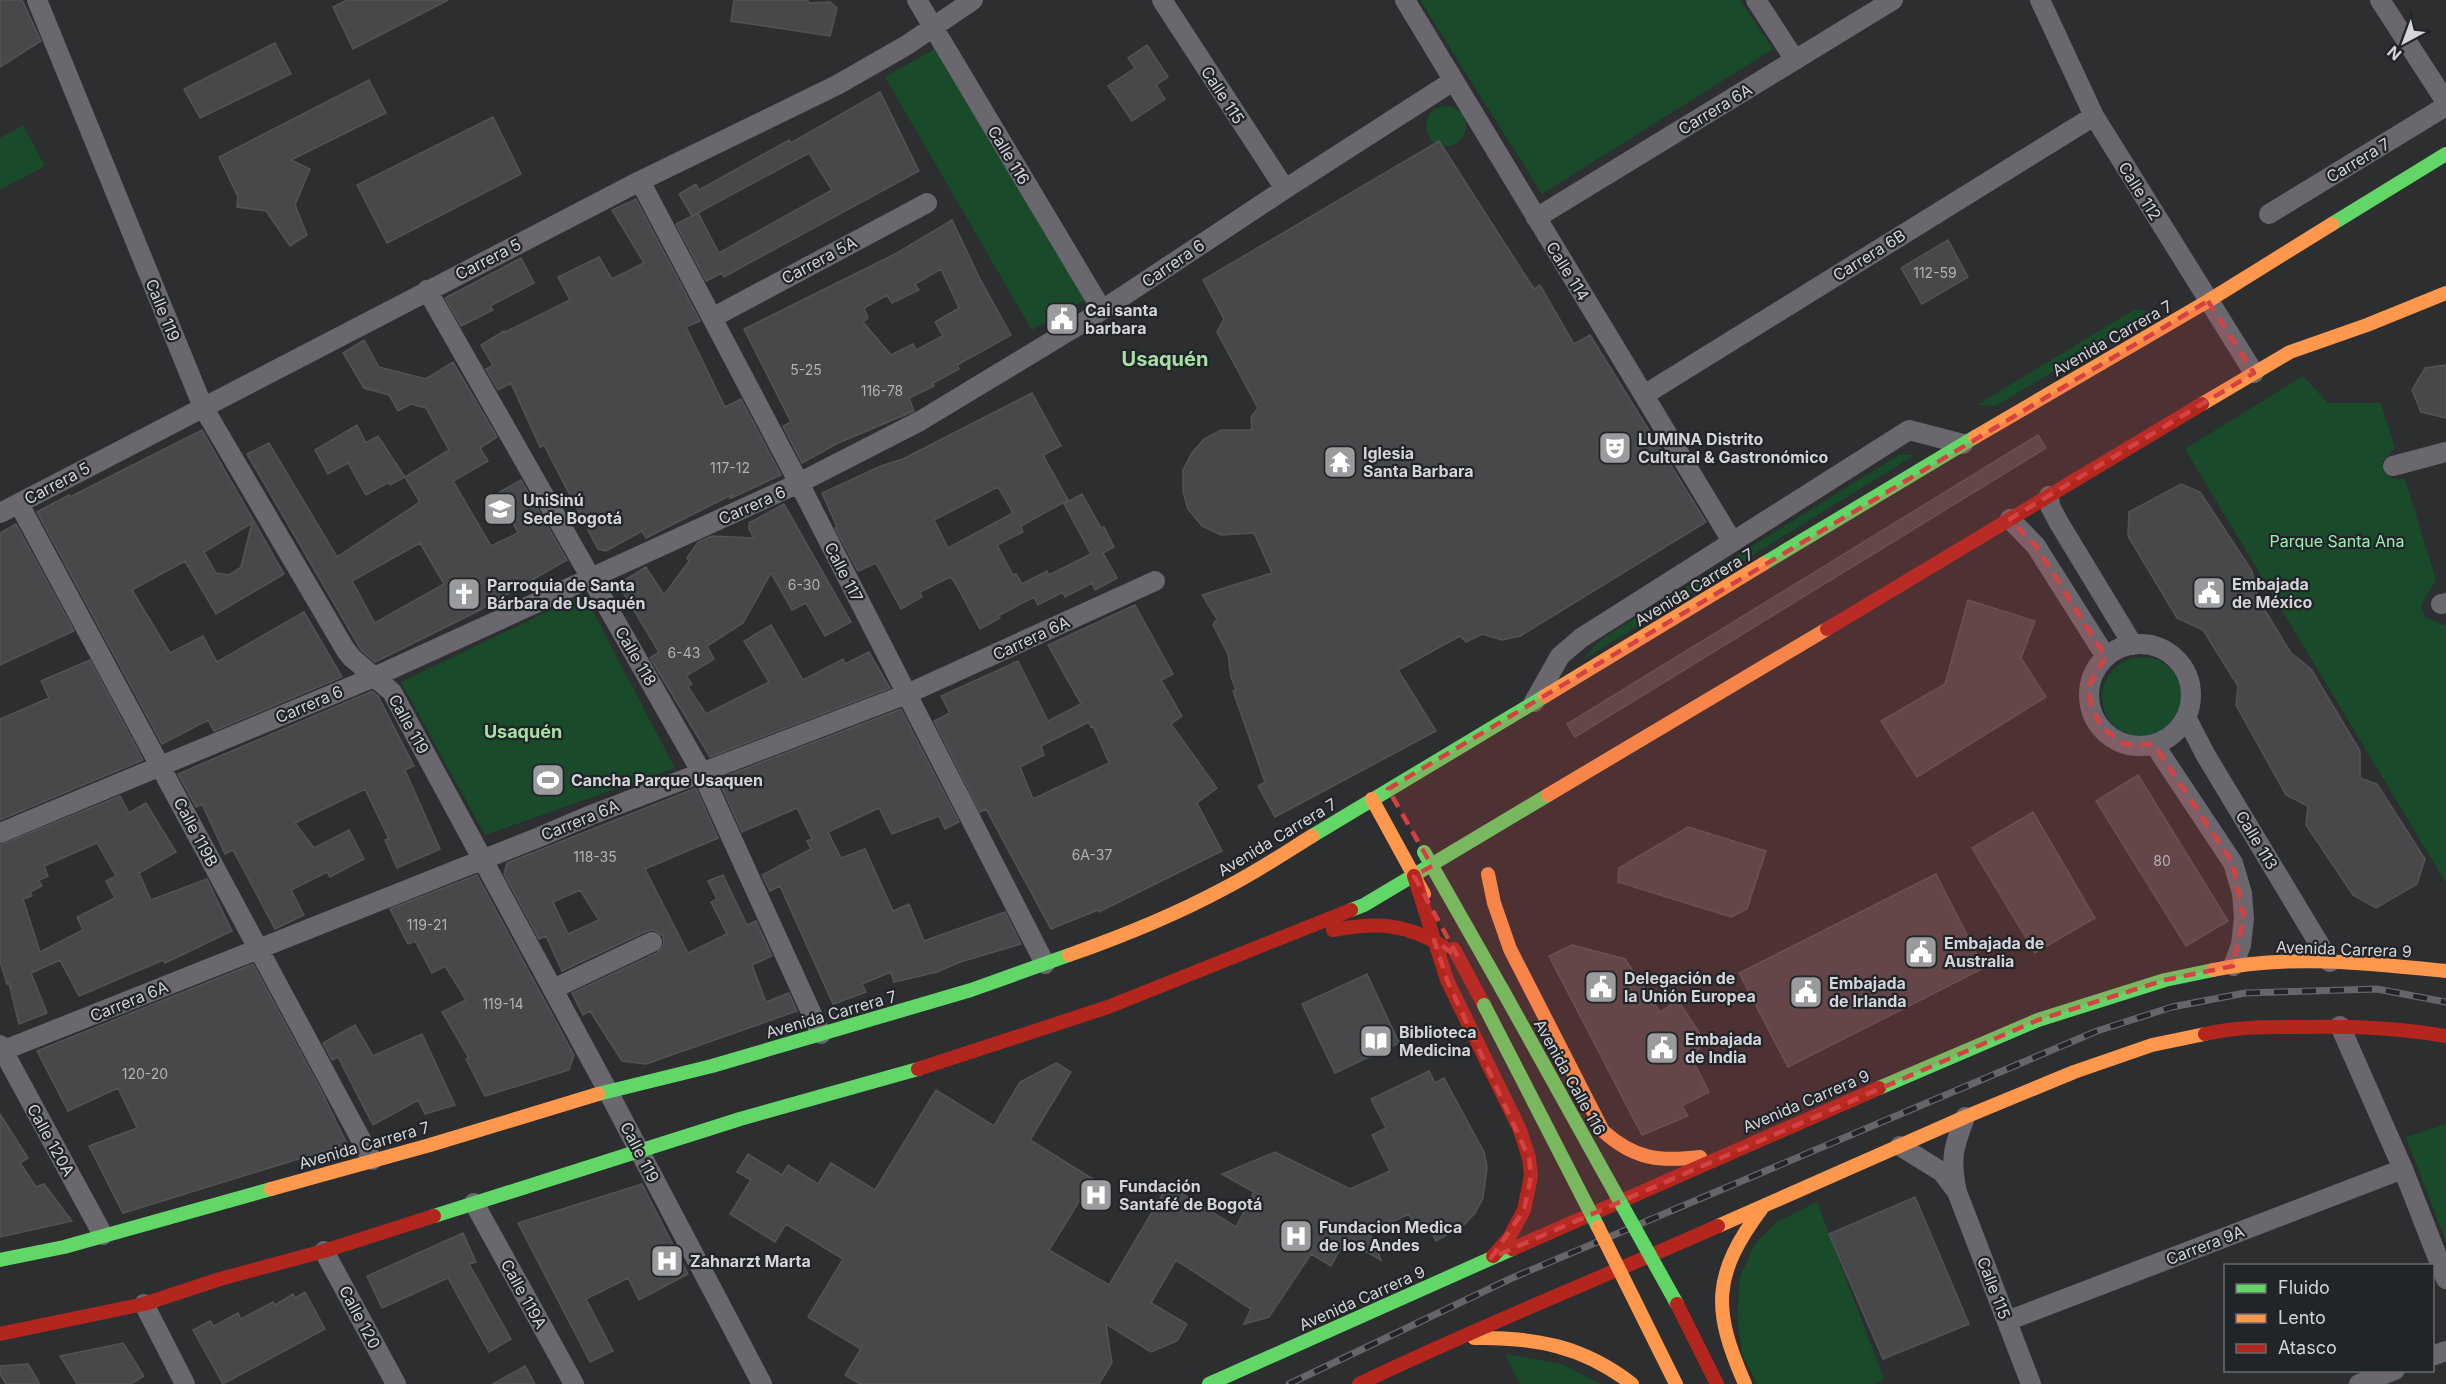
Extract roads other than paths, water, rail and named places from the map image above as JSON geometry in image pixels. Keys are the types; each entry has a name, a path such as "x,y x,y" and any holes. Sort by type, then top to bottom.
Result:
{"main road":[{"name":"Avenida Carrera 7","path":"0,1260 63,1247 608,1091 712,1066 971,990 1107,942 1189,907 1228,887 1963,444 2208,301 2446,154"},
{"path":"0,1334 144,1304 324,1251 752,1116 907,1072 1071,1019 1272,944 1365,905 2290,352 2367,325 2446,293"},
{"path":"1389,789 1398,806"},
{"path":"1372,799 1560,1151 1676,1384"},
{"path":"1500,840 1509,819"},
{"name":"Avenida Calle 116","path":"1418,842 1663,1276 1718,1384"},
{"path":"1477,947 1488,874 1493,859"},
{"path":"1488,874 1494,903 1510,949 1603,1131 1622,1148 1659,1160 1675,1161 1727,1153"},
{"path":"1414,876 1447,980 1520,1130 1528,1158 1531,1176 1524,1210 1509,1238 1491,1258"},
{"path":"1272,944 1355,925 1374,924 1410,928 1434,940 1459,960"},
{"path":"1272,944 1346,936 1378,939"},
{"path":"1424,959 1447,980"},
{"name":"Avenida Carrera 9","path":"1209,1384 1727,1153 2038,1020 2165,980 2233,966 2330,962 2446,971"},
{"path":"1359,1384 1392,1377 1453,1339 1585,1285 1965,1117 2074,1072 2152,1045 2232,1028 2340,1026 2396,1028 2446,1036"},
{"path":"1745,1384 1726,1339 1720,1301 1724,1274 1731,1254 1750,1222 1763,1206"},
{"path":"1453,1339 1503,1336 1532,1338 1584,1354 1632,1384"}],"street":[{"name":"Calle 119","path":"37,0 203,407 345,649 352,658 392,692 608,1091 762,1384"},
{"name":"Calle 116","path":"917,0 1102,310"},
{"name":"Carrera 5","path":"0,513 640,181 837,85 907,45 973,0"},
{"name":"Calle 115","path":"1162,0 1284,189"},
{"name":"Calle 114","path":"1405,0 1732,541"},
{"path":"1756,0 1795,60"},
{"name":"Carrera 6A","path":"1536,218 1893,0"},
{"name":"Calle 112","path":"2040,0 2094,116 2254,374"},
{"path":"2380,0 2446,104"},
{"name":"Carrera 6","path":"0,833 374,677 799,483 920,421 1102,310 1284,189 1453,81"},
{"name":"Carrera 7","path":"2269,214 2446,104"},
{"name":"Carrera 6B","path":"1644,395 2094,116"},
{"name":"Calle 117","path":"640,181 799,483 1045,964"},
{"name":"Carrera 5A","path":"712,318 927,203"},
{"name":"Calle 118","path":"427,291 702,773 821,1034"},
{"path":"1534,702 1546,677 1566,649 1909,430 1963,444"},
{"path":"2393,466 2446,452"},
{"path":"2049,496 2050,506 2059,523 2133,645"},
{"name":"Calle 119B","path":"19,504 372,1160"},
{"path":"2010,519 2036,546 2106,657"},
{"name":"Carrera 6A","path":"1,1048 258,949 591,815 907,694 1155,581"},
{"path":"2133,645 2159,648 2180,663 2191,688 2191,703 2186,717 2173,734 2154,744 2140,746 2125,744 2112,737 2101,727 2093,714 2090,700 2090,684 2096,669 2106,657 2119,649 2133,645"},
{"name":"Calle 113","path":"2186,717 2205,754 2330,962"},
{"name":"Calle 113","path":"2154,744 2233,863 2242,893 2244,918 2241,945 2233,966"},
{"path":"553,989 652,942"},
{"path":"2340,1026 2403,1169 2446,1279"},
{"name":"Calle 120A","path":"1,1048 103,1235"},
{"name":"Calle 115","path":"1965,1117 1955,1144 1952,1167 1957,1192 2031,1384"},
{"name":"Calle 115","path":"1900,1146 1942,1172 1957,1192"},
{"name":"Carrera 9A","path":"2007,1321 2403,1169"},
{"name":"Calle 119A","path":"474,1203 574,1384"},
{"name":"Calle 120","path":"324,1251 396,1384"},
{"path":"144,1304 185,1384"},
{"path":"2359,1384 2392,1372"}],"railway":[{"path":"1289,1384 1512,1278 2097,1031 2172,1007 2245,993 2377,989 2446,1002"}],"place":[{"name":"Cai santa barbara","path":"1062,319"},
{"name":"LUMINA Distrito Cultural & Gastronómico","path":"1615,448"},
{"name":"Iglesia Santa Barbara","path":"1340,462"},
{"name":"UniSinú Sede Bogotá","path":"500,509"},
{"name":"Embajada de México","path":"2209,593"},
{"name":"Parroquia de Santa Bárbara de Usaquén","path":"464,594"},
{"name":"Cancha Parque Usaquen","path":"548,780"},
{"name":"Embajada de Australia","path":"1921,952"},
{"name":"Delegación de la Unión Europea","path":"1601,987"},
{"name":"Embajada de Irlanda","path":"1806,992"},
{"name":"Biblioteca Medicina","path":"1376,1041"},
{"name":"Embajada de India","path":"1662,1048"},
{"name":"Fundación Santafé de Bogotá","path":"1096,1195"},
{"name":"Fundacion Medica de los Andes","path":"1296,1236"},
{"name":"Zahnarzt Marta","path":"667,1261"}],"district":[{"name":"Usaquén","path":"1165,359"},
{"name":"Usaquén","path":"523,732"}],"park label":[{"name":"Parque Santa Ana","path":"2337,541"}]}
